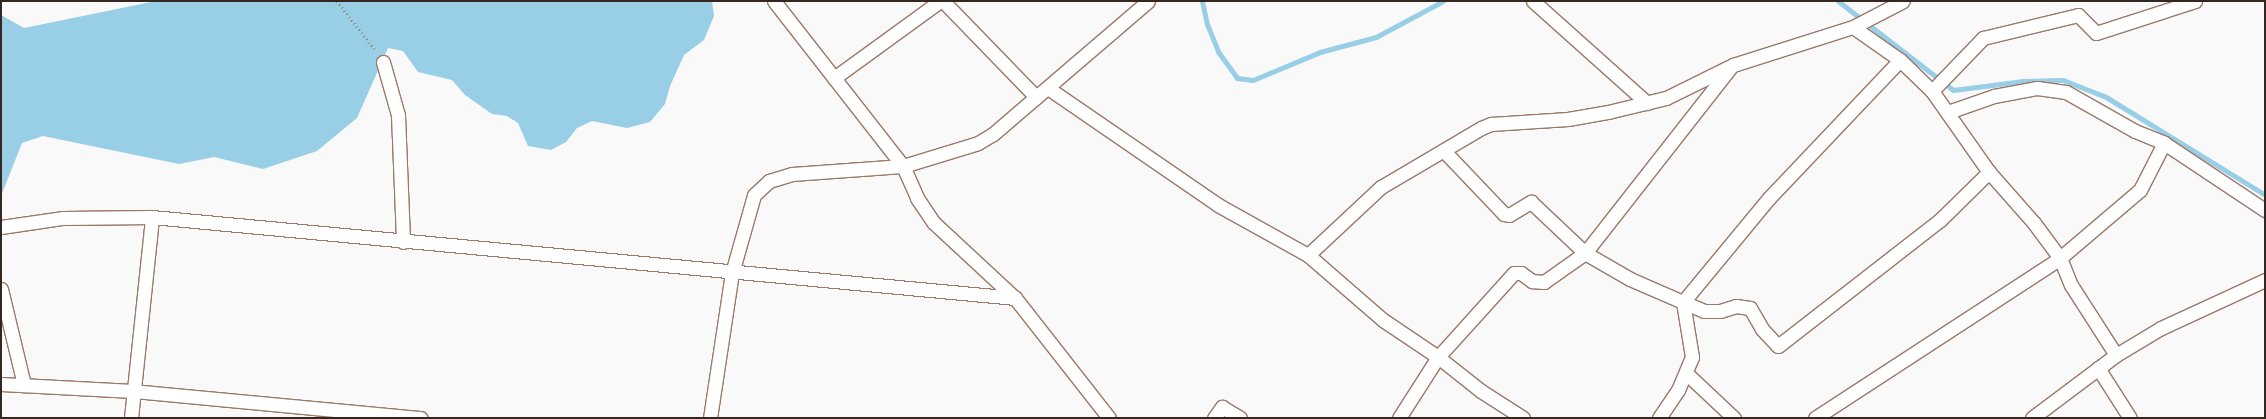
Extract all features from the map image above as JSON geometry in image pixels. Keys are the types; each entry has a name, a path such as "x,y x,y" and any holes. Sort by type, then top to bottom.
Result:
{"street":[{"path":"774,1 903,166 917,198 934,223 1015,298 1109,418"},
{"path":"834,78 941,1 1036,97"},
{"path":"710,418 732,273 754,195 769,181 792,174 903,166 978,143 993,134 1148,1"},
{"path":"1533,1 1647,103"},
{"path":"1308,255 1381,187 1406,170 1444,152 1491,124 1568,119 1666,98 1733,65 1853,27 1903,1"},
{"path":"1932,91 1984,38 2078,15 2096,33 2195,1"},
{"path":"1853,27 1900,60 1932,91 1948,112 1988,172 2023,208 2060,258 2071,285 2116,355"},
{"path":"1659,418 1686,373 1692,357 1683,302 1759,209 1900,60"},
{"path":"383,62 398,115 403,242"},
{"path":"1399,418 1438,357 1508,277 1514,273 1521,273 1532,281 1544,282 1586,253 1733,65"},
{"path":"1048,88 1218,205 1308,255 1383,320 1438,357 1481,392 1523,418"},
{"path":"1948,112 1994,96 2037,88 2054,88 2066,92 2135,131 2164,143 2265,210"},
{"path":"1815,418 2060,258 2140,190 2164,143"},
{"path":"1444,152 1504,214 1509,215 1531,202 1536,204 1586,253 1630,279 1704,311 1720,311 1736,306 1750,308 1762,329 1778,346 1940,220 1988,172"},
{"path":"131,418 152,217"},
{"path":"1,228 63,218 152,217 732,273 1015,298"},
{"path":"2032,418 2116,355 2161,328 2265,280"},
{"path":"1,289 24,385"},
{"path":"2098,368 2130,418"},
{"path":"1686,373 1734,418"},
{"path":"1,384 134,391 313,413 421,418"},
{"path":"1214,418 1222,407 1240,418"}],"path":[{"path":"337,1 383,62"}],"water":[{"path":"156,1 712,1 714,16 704,40 684,55 670,86 665,104 650,122 627,128 592,121 577,128 566,142 551,150 528,146 518,123 507,116 492,114 465,95 452,80 418,72 403,51 388,48 357,118 317,151 263,169 214,157 179,164 43,136 22,143 1,196 1,15 24,28"}],"waterway":[{"path":"1202,1 1207,24 1219,53 1237,78 1253,80 1320,52 1376,37 1443,1"},
{"path":"1838,1 1953,90 2023,81 2063,80 2106,97 2265,195"}]}
